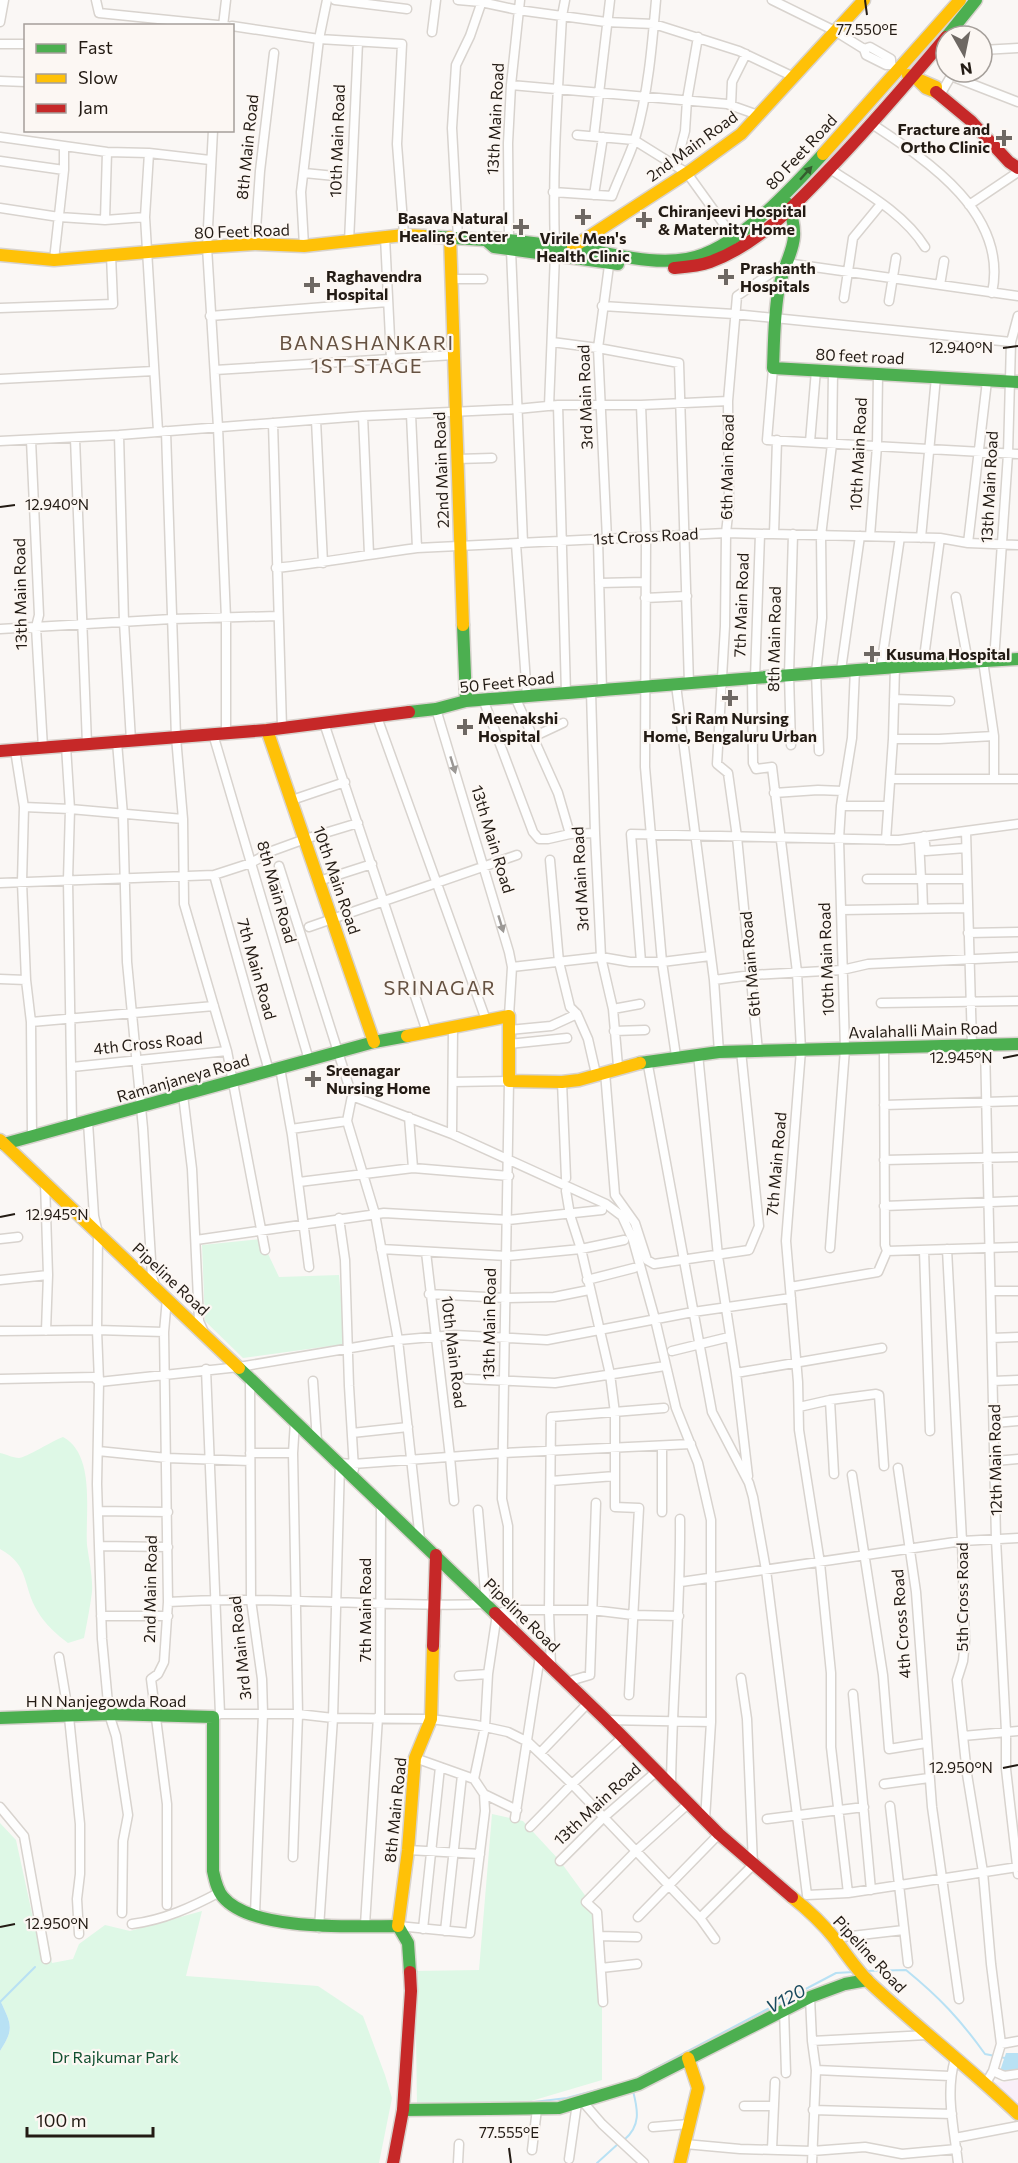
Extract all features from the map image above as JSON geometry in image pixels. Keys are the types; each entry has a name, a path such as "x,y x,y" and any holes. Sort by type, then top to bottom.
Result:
{"street":[{"path":"0,22 4,0"},
{"path":"96,0 99,13 214,24"},
{"path":"224,24 226,0"},
{"path":"304,246 301,192 319,39 327,0"},
{"path":"335,0 407,9"},
{"path":"432,32 436,0"},
{"path":"458,0 481,1 518,10 606,22 654,24 746,54 794,77"},
{"name":"13th Main Road","path":"520,0 508,142 517,409 521,696"},
{"path":"565,0 562,16 553,192 555,250 552,342 562,540 566,693"},
{"path":"594,195 600,92 610,0"},
{"path":"553,192 612,196 634,140 645,96 656,0"},
{"path":"772,0 835,31 864,49 866,55 936,87 938,93 976,126 1018,170 969,205"},
{"name":"2nd Main Road","path":"573,247 681,170 741,134 864,0"},
{"name":"80 Feet Road","path":"737,242 784,197 895,68 960,0"},
{"name":"80 Feet Road","path":"956,24 976,0"},
{"path":"454,238 453,128 456,65 470,36 481,1"},
{"path":"234,26 319,39 402,44 398,144 404,235"},
{"path":"681,170 687,100 698,37"},
{"name":"10th Main Road","path":"349,242 358,42"},
{"path":"0,44 24,44"},
{"path":"994,50 1018,48"},
{"name":"8th Main Road","path":"255,244 260,171 274,53"},
{"name":"80 Feet Road","path":"0,255 54,260 255,244 304,246 404,235 485,240 494,247 510,245 555,250 662,269 690,263 711,262 737,242 791,209 916,79 934,53"},
{"path":"731,105 732,82 746,54"},
{"path":"0,81 24,82"},
{"path":"938,93 945,84"},
{"path":"976,84 1018,102"},
{"path":"512,85 731,105 758,115"},
{"path":"872,124 917,154 946,178 969,205 991,244 995,278 992,293"},
{"path":"213,132 207,247 226,618 226,733"},
{"path":"577,135 634,140 681,170 737,242"},
{"path":"0,136 107,152 149,153 210,160"},
{"path":"54,260 64,170 64,147"},
{"path":"105,220 107,152"},
{"path":"149,153 145,217 154,371 162,431 176,737 183,819 184,904 227,1052 265,1250"},
{"path":"0,161 64,170"},
{"path":"830,169 881,204 917,234 925,247"},
{"path":"304,173 335,176"},
{"path":"784,197 794,217 795,238 794,250 786,263 778,292 767,440 1018,454"},
{"path":"844,298 853,238 881,204"},
{"path":"0,208 59,217 105,220 145,217"},
{"path":"386,237 391,358"},
{"name":"22nd Main Road","path":"454,238 452,279 465,701"},
{"name":"80 Feet Road","path":"555,250 573,247 610,258"},
{"path":"0,308 112,304 111,255"},
{"name":"3rd Main Road","path":"610,258 598,348 601,404 602,539 599,583 595,833 601,957 613,1010 618,1066"},
{"path":"889,301 896,258"},
{"path":"940,285 944,261"},
{"path":"786,263 1018,296"},
{"name":"6th Main Road","path":"758,1051 737,837 728,773 717,764 729,506 728,401 736,296 786,263"},
{"path":"452,279 483,279"},
{"path":"210,316 388,302"},
{"path":"602,306 734,314 1011,342"},
{"name":"13th Main Road","path":"989,661 1002,545 1014,382 1011,342 1018,316"},
{"path":"552,342 679,363 689,684"},
{"path":"215,370 454,355"},
{"name":"80 feet road","path":"773,368 1014,382"},
{"path":"810,442 816,370"},
{"path":"0,379 154,371"},
{"path":"819,751 816,672 822,618 821,536 832,444 834,372"},
{"name":"10th Main Road","path":"870,536 877,446 878,374"},
{"path":"921,538 936,378"},
{"path":"968,543 987,381"},
{"path":"0,441 119,435 363,416 601,404 641,405 728,401"},
{"path":"641,405 646,536 645,767 662,962 676,1056"},
{"path":"411,414 417,548"},
{"path":"363,416 369,554"},
{"path":"316,420 323,563"},
{"path":"273,423 282,728"},
{"path":"119,435 124,622 131,741"},
{"path":"75,438 87,744"},
{"name":"13th Main Road","path":"31,440 39,615 36,627 43,748"},
{"path":"774,534 777,440"},
{"path":"458,459 492,458"},
{"name":"1st Cross Road","path":"276,568 417,548 726,533 940,538 968,543 1018,545"},
{"name":"7th Main Road","path":"760,534 753,764 756,769 772,767 797,972 801,1050 786,1241 797,1363 799,1430 820,1563 831,1673 831,1747 849,1893"},
{"name":"8th Main Road","path":"791,745 789,675 793,534"},
{"path":"841,670 860,536"},
{"path":"881,668 900,537"},
{"path":"923,665 940,538"},
{"path":"599,583 645,582"},
{"path":"645,598 687,596"},
{"path":"956,597 968,662"},
{"path":"0,629 172,619 277,616"},
{"name":"50 Feet Road","path":"0,752 282,728 436,710 465,701 483,699 841,670 1018,659"},
{"path":"989,661 994,736 994,779"},
{"path":"886,840 891,779 895,667"},
{"name":"10th Main Road","path":"830,1248 845,1049 839,839 843,790 852,738 855,669"},
{"path":"676,685 714,980 719,1052"},
{"path":"521,696 533,737 558,793 570,834"},
{"path":"483,699 533,832 539,839 595,833"},
{"path":"894,699 950,701"},
{"name":"13th Main Road","path":"436,710 506,937 512,968 509,1016 509,1176 503,1453 503,1508 508,1526 502,1612 488,1674 485,1727 474,1779"},
{"path":"377,717 486,1020"},
{"path":"324,723 427,1032 509,1016"},
{"path":"533,737 563,723"},
{"name":"10th Main Road","path":"267,729 374,1042"},
{"name":"8th Main Road","path":"213,734 309,1060"},
{"path":"893,739 939,740 994,736"},
{"path":"117,742 123,815 126,953 141,1107 152,1276 155,1287"},
{"path":"66,746 70,809 68,880 72,1126"},
{"path":"15,750 24,807 22,882 26,980 31,1022 32,1137"},
{"path":"891,779 1018,779"},
{"path":"292,800 345,782"},
{"path":"774,793 843,790"},
{"path":"841,806 888,806"},
{"path":"24,807 183,819"},
{"path":"0,883 214,875 251,863 272,851 305,839 358,823"},
{"path":"641,962 631,834 886,840 1018,824"},
{"name":"12th Main Road","path":"966,831 970,1002 986,1102 996,1539 1006,1768 1018,1869"},
{"path":"922,837 926,851 966,848"},
{"path":"922,837 923,909"},
{"path":"309,927 517,855"},
{"path":"550,860 559,962 570,1007 577,1014 600,1073 615,1195 635,1223 647,1260 651,1264 749,1250 759,1226 741,1051"},
{"path":"319,881 372,864"},
{"path":"279,866 352,1096 347,1121 375,1214 398,1340 420,1540"},
{"name":"7th Main Road","path":"214,875 291,1129 309,1267"},
{"path":"867,879 967,879"},
{"path":"840,910 967,908"},
{"path":"968,933 1018,932"},
{"path":"512,968 601,957 662,962 710,956"},
{"path":"714,980 751,975 842,970 868,964 1018,957"},
{"path":"0,979 26,980"},
{"path":"881,1003 1018,1001"},
{"path":"613,1010 640,1004"},
{"path":"31,1022 214,1006"},
{"path":"509,1030 551,1026 577,1014"},
{"path":"452,1134 453,1027"},
{"path":"614,1031 645,1030"},
{"name":"Ramanjaneya Road","path":"1,1143 88,1122 374,1042 427,1032"},
{"path":"509,1044 567,1038"},
{"name":"Avalahalli Main Road","path":"509,1082 562,1082 647,1060 719,1052 1018,1044"},
{"path":"884,1048 885,1245 890,1252"},
{"name":"4th Cross Road","path":"72,1067 227,1052"},
{"path":"698,1054 718,1256 736,1373 749,1483 766,1570 797,1815 803,1899 983,1872 1018,1869"},
{"path":"647,1060 712,1412 749,1483"},
{"path":"453,1082 509,1082"},
{"path":"562,1082 566,1178"},
{"path":"183,1095 192,1169 199,1321 205,1334"},
{"path":"352,1096 452,1134 606,1204 626,1222 636,1248 655,1319 677,1413 691,1444 703,1481 711,1520 711,1722 708,1736 705,1820"},
{"path":"884,1105 1018,1101"},
{"path":"409,1117 413,1168"},
{"path":"291,1129 347,1121"},
{"path":"88,1122 94,1216 98,1233 98,1510 101,1616 109,1714 116,1736 128,1815 123,1841 122,1913"},
{"name":"Pipeline Road","path":"1,1143 205,1334 486,1604 502,1612 514,1631 719,1834 753,1865 803,1899 864,1977 927,2035 986,2083 1018,2115"},
{"path":"884,1160 1018,1157"},
{"path":"299,1182 413,1168 509,1176"},
{"path":"45,1182 48,1275 46,1331"},
{"path":"566,1191 610,1374 615,1413 615,1507 639,1508 628,1695"},
{"path":"884,1206 1018,1201"},
{"path":"196,1240 384,1213 508,1220 570,1215 602,1209"},
{"path":"339,1218 345,1260 353,1464 358,1480"},
{"path":"0,1239 18,1237"},
{"path":"381,1249 507,1256 581,1249 624,1240"},
{"path":"890,1252 1018,1247"},
{"name":"5th Cross Road","path":"947,1249 965,1641 963,1661 957,1680 983,1872 1001,2044 993,2071 986,2083"},
{"path":"924,1250 930,1431"},
{"name":"10th Main Road","path":"426,1252 453,1501"},
{"path":"790,1287 878,1272 890,1252"},
{"path":"587,1280 634,1268"},
{"path":"0,1280 48,1275"},
{"path":"429,1294 506,1298 554,1297 589,1290"},
{"path":"991,1292 1018,1291"},
{"name":"2nd Main Road","path":"167,1298 164,1332 168,1616 164,1662 158,1674 151,1679 167,1804 167,1905"},
{"path":"99,1382 239,1367 398,1340 455,1335 547,1340 693,1312 791,1298"},
{"path":"0,1330 164,1332"},
{"path":"992,1338 1018,1337"},
{"path":"672,1350 729,1338"},
{"path":"736,1373 882,1348"},
{"path":"467,1379 555,1383 665,1366"},
{"path":"206,1370 216,1599 217,1715 213,1870 224,1899 238,1908 265,1919 319,1928 398,1926 470,1933 485,1811 484,1794"},
{"path":"0,1379 94,1377 99,1382"},
{"name":"3rd Main Road","path":"250,1378 251,1600 262,1679 263,1714 255,1914"},
{"path":"993,1381 1018,1380"},
{"path":"313,1381 317,1441"},
{"path":"799,1407 830,1400 879,1395 884,1466"},
{"path":"830,1400 834,1474"},
{"path":"551,1667 549,1612 551,1417 664,1408"},
{"path":"292,1857 298,1714 293,1454 295,1420"},
{"path":"994,1423 1018,1421"},
{"path":"352,1433 408,1427"},
{"path":"319,1928 333,1718 340,1463 691,1444"},
{"path":"662,1446 662,1512"},
{"path":"98,1451 210,1460 293,1454"},
{"path":"995,1461 1018,1459"},
{"name":"4th Cross Road","path":"898,1468 911,1549 929,1778 959,1999"},
{"path":"852,1475 883,1675 889,1749 926,1743"},
{"path":"551,1481 615,1476"},
{"name":"7th Main Road","path":"370,1926 365,1925 379,1717 382,1604 381,1502"},
{"path":"570,1686 573,1680 590,1675 596,1503"},
{"path":"98,1510 168,1512"},
{"path":"168,1602 216,1599 296,1599 433,1606 486,1604 478,1510"},
{"path":"670,1786 681,1582 680,1519"},
{"path":"681,1582 865,1557 962,1541 1018,1538"},
{"path":"99,1546 168,1547"},
{"name":"8th Main Road","path":"398,1926 408,1850 415,1758 431,1719 436,1555"},
{"path":"502,1612 592,1610 633,1615 679,1616"},
{"path":"101,1616 168,1616"},
{"path":"415,1758 474,1779 484,1794 516,1814 540,1656"},
{"path":"59,1657 69,1717 80,1824 80,1874 77,1899 79,1934"},
{"path":"459,1676 488,1674"},
{"path":"700,1918 753,1865 747,1719 741,1678"},
{"path":"854,1694 871,1890"},
{"path":"540,1753 588,1703"},
{"name":"H N Nanjegowda Road","path":"0,1718 109,1714 217,1715"},
{"path":"217,1715 298,1714 333,1718 431,1719 508,1732 528,1742 572,1784 700,1918 715,1939"},
{"path":"606,1720 711,1722"},
{"path":"963,1736 1018,1731"},
{"path":"530,1827 623,1737"},
{"path":"423,1929 440,1767"},
{"name":"13th Main Road","path":"560,1861 603,1818 657,1771"},
{"path":"444,1931 462,1775"},
{"path":"884,1784 929,1778"},
{"path":"603,2001 597,1912 586,1902 688,1803"},
{"path":"890,1806 908,1963"},
{"path":"0,1807 24,1836 46,1959"},
{"path":"767,1819 864,1807"},
{"path":"638,1917 719,1834"},
{"path":"408,1850 480,1854"},
{"path":"132,1924 167,1917 220,1892"},
{"path":"393,2163 403,2110 411,1991 408,1942 398,1926"},
{"path":"834,1938 904,1930"},
{"path":"598,1936 637,1937"},
{"path":"601,1968 637,1964"},
{"path":"403,2110 537,2109 559,2108 580,2103 632,2086 784,2009 864,1977"},
{"path":"810,1997 816,2070 812,2163"},
{"path":"784,2009 786,2073"},
{"path":"812,2041 927,2035"},
{"path":"1001,2044 1018,2041"},
{"path":"680,2163 698,2088 687,2057"},
{"path":"956,2059 950,2076 958,2163"},
{"path":"816,2070 950,2076"},
{"path":"993,2071 1004,2076 1018,2074"},
{"path":"772,2149 775,2082"},
{"path":"580,2103 644,2163"},
{"path":"569,2159 580,2103"},
{"path":"744,2106 774,2106"},
{"path":"532,2150 537,2109"},
{"path":"813,2110 952,2114"},
{"path":"653,2127 689,2124"},
{"path":"955,2138 1018,2126"},
{"path":"458,2163 459,2144"},
{"path":"685,2144 740,2149 812,2151 865,2147 902,2154 957,2149"}],"shaded area":[{"path":"1018,2080 1018,2107 995,2083"}],"green space":[{"path":"261,1239 279,1277 339,1275 345,1344 243,1358 205,1321 202,1245"},
{"path":"63,1437 73,1445 85,1471 87,1545 92,1586 84,1638 68,1643 41,1616 33,1603 17,1562 0,1549 0,1453 17,1458 22,1457"},
{"path":"492,1814 523,1821 560,1861 595,1909 595,1957 602,2006 602,2080 521,2104 417,2104 415,1971 479,1970"},
{"name":"Dr Rajkumar Park","path":"0,1823 16,1840 38,1941 48,1940 52,1963 73,1959 79,1944 105,1925 130,1931 202,1911 186,1976 318,1986 363,2016 392,2098 379,2163 0,2163 0,2051 8,2037 10,2026 0,2000"}],"water":[{"path":"0,2000 10,2026 8,2037 0,2051"},
{"path":"1006,2053 1018,2053 1018,2073 1000,2071"}],"waterway":[{"name":"V120","path":"0,2002 35,1967"},
{"name":"V120","path":"864,1971 906,1970 948,2009 985,2054 1005,2058"},
{"name":"V120","path":"633,2080 836,1973 853,1972"},
{"name":"V120","path":"534,2102 567,2098 604,2088"},
{"path":"624,2140 636,2123 633,2091"},
{"path":"597,2163 619,2143"}],"traffic: fast":[{"path":"957,24 976,0"},
{"path":"424,236 485,240 492,238 650,260 687,259 705,254 743,231 779,200 823,154"},
{"path":"787,203 792,218 794,240 778,293 773,368 1018,382"},
{"path":"486,240 494,247 618,264"},
{"path":"463,625 466,701"},
{"path":"409,712 436,709 466,701 1018,659"},
{"path":"4,1144 374,1042 407,1036"},
{"path":"640,1063 719,1052 1018,1044"},
{"path":"239,1368 495,1613"},
{"path":"0,1718 109,1714 213,1717 213,1871 223,1897 237,1908 280,1922 332,1926 398,1926 408,1943 410,1972"},
{"path":"403,2110 559,2108 639,2084 810,1997 845,1984 867,1980"}],"traffic: slow":[{"path":"573,247 690,171 741,134 864,0"},
{"path":"823,154 960,0"},
{"path":"908,75 936,87 936,92 926,88 918,80"},
{"path":"0,255 54,260 207,247 255,244 304,246 404,235 424,236"},
{"path":"450,237 463,625"},
{"path":"267,730 374,1042"},
{"path":"407,1036 509,1016 509,1081 579,1080 640,1063"},
{"path":"0,1140 239,1368"},
{"path":"398,1926 408,1850 415,1758 431,1719 433,1646"},
{"path":"792,1897 835,1939 869,1982 1018,2114"},
{"path":"680,2163 698,2088 688,2058"}],"traffic: jam":[{"path":"674,268 710,262 728,254 746,244 778,220 849,149 934,51"},
{"path":"936,92 971,121 1009,162 1018,168"},
{"path":"0,751 267,730 409,712"},
{"path":"433,1646 436,1555"},
{"path":"495,1613 719,1834 792,1897"},
{"path":"393,2163 403,2110 411,1991 410,1972"}],"place":[{"name":"Fracture and Ortho Clinic","path":"1004,138"},
{"name":"Virile Men's Health Clinic","path":"583,217"},
{"name":"Chiranjeevi Hospital & Maternity Home","path":"644,220"},
{"name":"Basava Natural Healing Center","path":"521,227"},
{"name":"Prashanth Hospitals","path":"726,277"},
{"name":"Raghavendra Hospital","path":"312,285"},
{"name":"Kusuma Hospital","path":"872,654"},
{"name":"Sri Ram Nursing Home, Bengaluru Urban","path":"730,698"},
{"name":"Meenakshi Hospital","path":"465,727"},
{"name":"Sreenagar Nursing Home","path":"313,1079"}],"district":[{"name":"BANASHANKARI 1ST STAGE","path":"367,354"},
{"name":"SRINAGAR","path":"440,988"}]}
